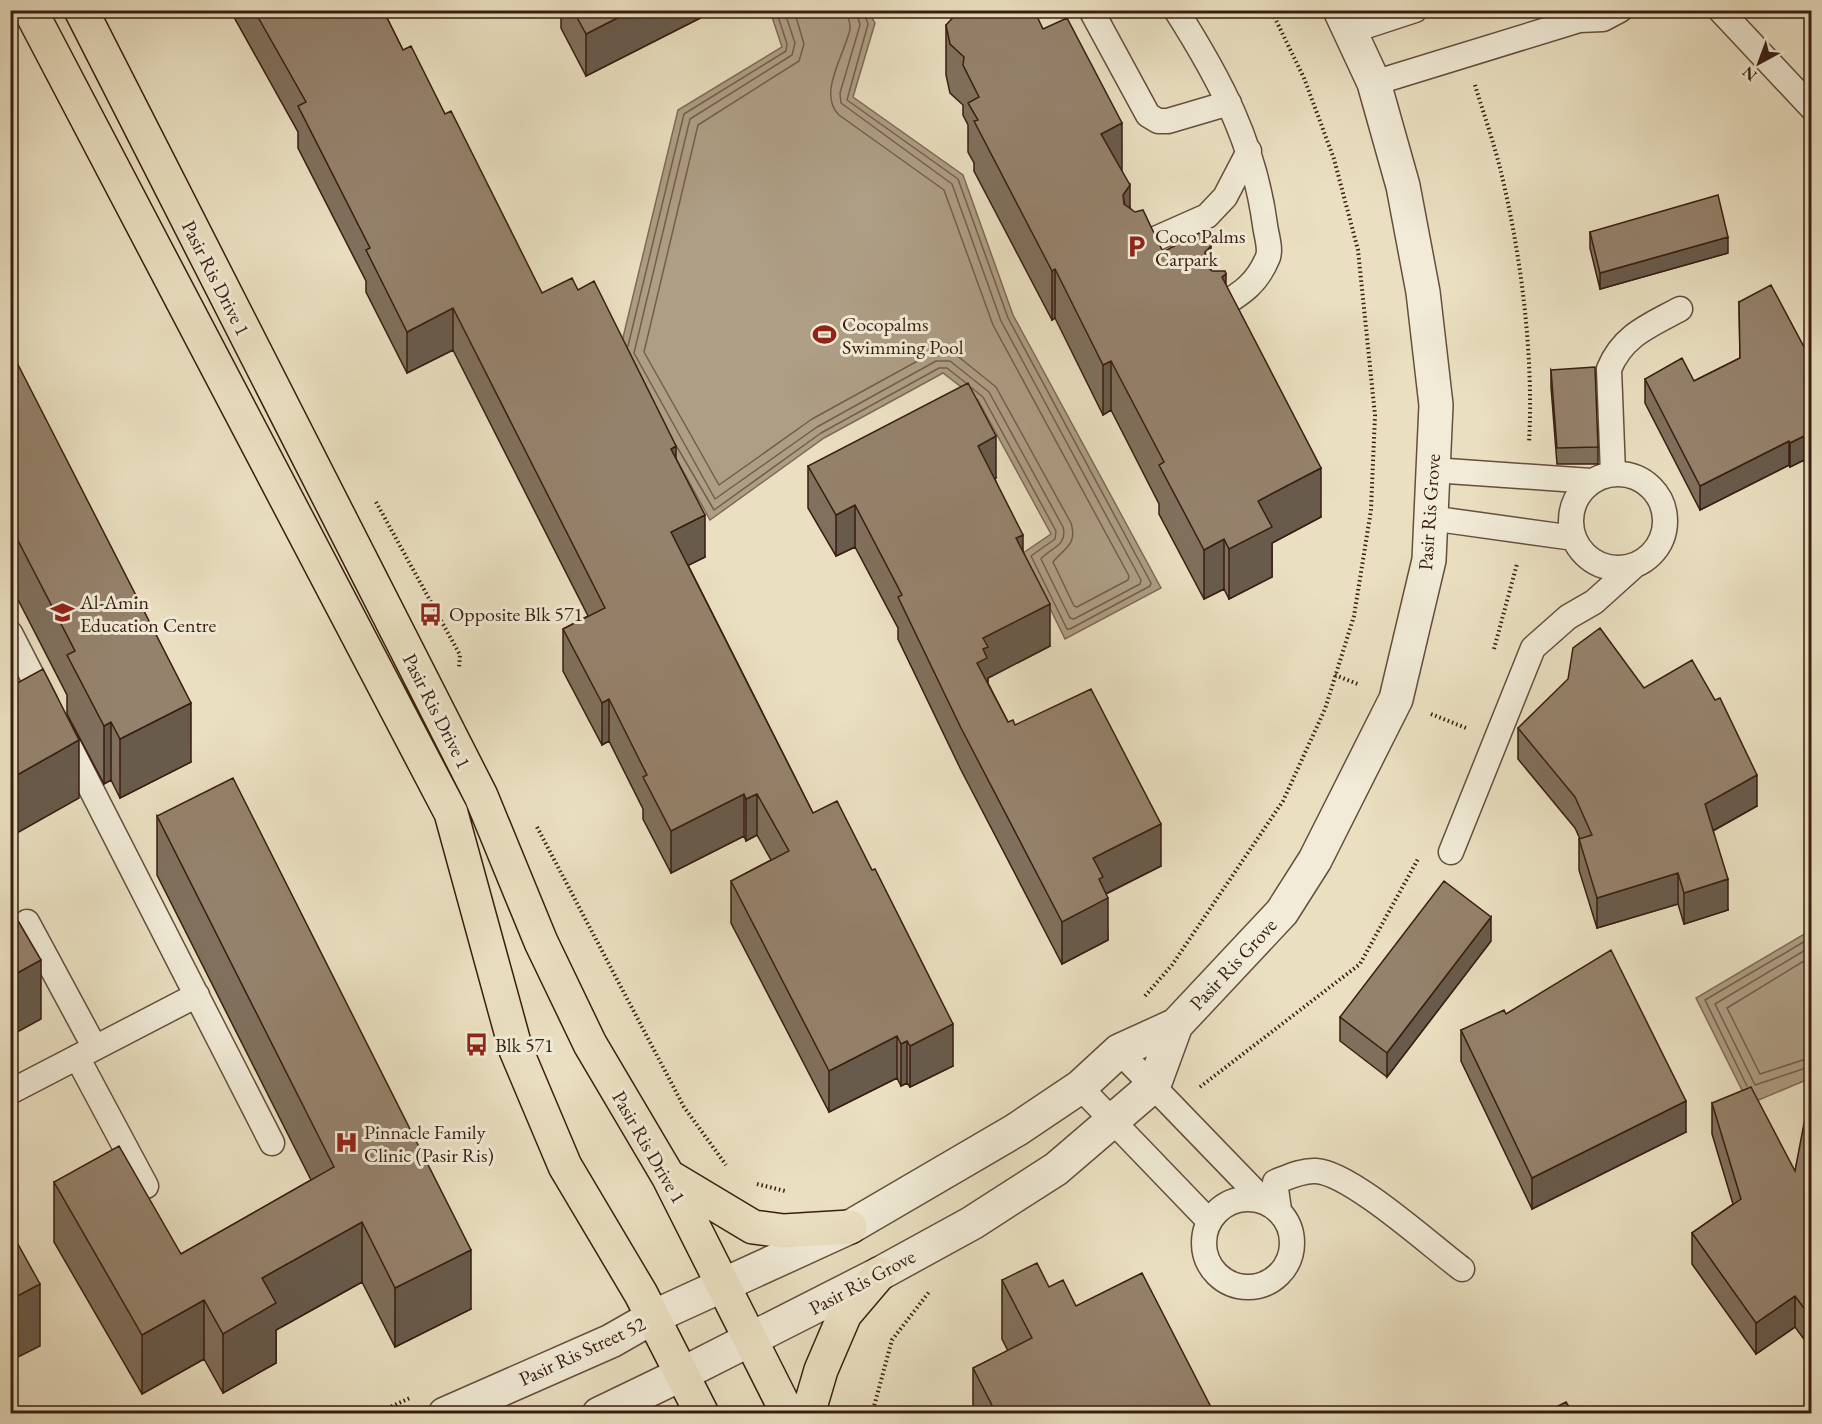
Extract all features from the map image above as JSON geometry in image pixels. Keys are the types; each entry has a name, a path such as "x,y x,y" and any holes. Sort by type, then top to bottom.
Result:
{"main road":[{"name":"Pasir Ris Drive 1","path":"81,10 481,796 541,942 590,1044 668,1176 788,1413"},
{"name":"Pasir Ris Drive 1","path":"31,16 451,813 516,1050 565,1166 653,1317 702,1413"},
{"path":"668,1176 753,1227 784,1231 850,1227"},
{"path":"808,1413 821,1370 844,1314 879,1274"}],"street":[{"name":"Pasir Ris Grove","path":"653,1317 850,1227 1017,1130 1080,1087 1119,1051 1176,1025 1282,912 1315,860 1396,699 1429,560 1436,405 1423,292 1403,186 1374,83 1346,21"},
{"name":"Pasir Ris Grove","path":"682,1374 879,1274 972,1223 1056,1169 1113,1123 1154,1085 1176,1025"},
{"name":"Pasir Ris Street 52","path":"445,1413 611,1341 653,1317"},
{"path":"599,1413 682,1374"}],"lane":[{"path":"1091,10 1148,115 1158,121 1168,122 1229,103"},
{"path":"1176,10 1229,103 1249,151 1259,185 1269,254 1252,286 1218,308"},
{"path":"1346,21 1415,10"},
{"path":"1374,83 1570,15 1603,19 1620,10"},
{"path":"1720,10 1812,108"},
{"path":"1137,247 1207,216 1225,196 1249,151"},
{"path":"1634,566 1611,568 1590,560 1574,538 1570,520 1576,498 1602,477 1609,369 1615,353 1627,339 1680,309"},
{"path":"1433,470 1635,477 1654,489 1665,510 1664,533 1653,553 1634,566 1594,602 1568,617 1533,648 1451,852"},
{"path":"1431,518 1574,538"},
{"path":"10,633 272,1143"},
{"path":"27,922 146,1186"},
{"path":"10,1092 196,995"},
{"path":"1119,1051 1154,1085 1271,1205 1290,1226 1293,1246 1288,1264 1275,1280 1256,1287 1236,1286 1219,1276 1207,1260 1204,1240 1209,1221 1223,1206 1243,1198 1271,1205"},
{"path":"1080,1087 1209,1221"},
{"path":"1271,1205 1275,1182 1294,1174 1317,1171 1348,1182 1462,1269"}],"path":[{"path":"1144,998 1172,965 1283,801 1324,709 1354,615 1371,510 1375,415 1358,250 1335,159 1304,78 1271,10"},
{"path":"370,494 383,510 460,656 458,675"},
{"path":"535,822 684,1107 733,1175"},
{"path":"754,1183 792,1192"}],"water":[{"name":"Cocopalms Swimming Pool","path":"770,11 868,11 875,23 853,97 963,175 1013,315 1161,588 1065,639 1023,553 1051,534 978,400 943,373 824,438 710,520 619,354 678,110 782,47"},
{"path":"1811,930 1811,1078 1749,1104 1696,998"}],"building":[{"path":"254,10 383,10 403,50 411,46 445,114 451,111 542,293 572,278 578,290 594,281 676,446 671,449 705,515 671,532 813,813 837,801 872,870 875,869 953,1024 910,1046 907,1041 901,1044 897,1036 829,1071 731,881 789,851 757,794 746,799 744,794 671,831 643,777 647,775 609,699 602,703 563,629 605,608 453,308 407,332 366,250 370,248 298,106 306,102"},
{"path":"573,10 633,10 586,34"},
{"path":"960,10 1034,10 1043,29 1067,18 1122,123 1101,134 1130,185 1123,195 1124,204 1135,212 1143,210 1163,252 1203,231 1211,246 1205,252 1206,266 1212,271 1225,271 1226,274 1222,277 1321,468 1258,501 1272,527 1229,549 1224,539 1204,550 1159,465 1164,462 1111,361 1103,365 1055,269 1052,271 974,121 978,120 968,103 979,97 963,65 964,57 950,44 946,25"},
{"path":"1718,195 1728,237 1600,273 1590,232"},
{"path":"1771,285 1812,362 1812,450 1804,436 1790,443 1789,441 1700,486 1645,379 1682,358 1694,381 1740,358 1739,302"},
{"path":"10,349 191,703 120,739 111,722 104,726 67,655 75,651 10,525"},
{"path":"1595,367 1598,447 1557,448 1551,370"},
{"path":"968,383 996,436 978,446 1023,535 1016,538 1050,604 983,638 988,647 983,649 987,658 977,663 1008,722 1013,720 1015,725 1091,689 1161,824 1093,858 1103,877 1099,879 1108,898 1062,922 961,728 898,597 902,595 855,505 836,515 808,466"},
{"path":"1600,628 1644,688 1692,660 1715,700 1720,698 1757,775 1705,804 1728,879 1684,893 1678,873 1597,898 1579,839 1592,835 1575,797 1518,728 1568,679 1573,648"},
{"path":"43,669 79,740 10,779 10,687"},
{"path":"233,778 471,1250 395,1288 362,1222 262,1278 276,1303 223,1334 204,1300 142,1335 54,1182 119,1146 181,1254 334,1167 157,816"},
{"path":"1444,881 1491,917 1387,1053 1340,1017"},
{"path":"10,907 41,960 10,977"},
{"path":"1611,950 1686,1101 1532,1178 1461,1030 1504,1010 1506,1014"},
{"path":"1751,1087 1795,1171 1809,1097 1812,1097 1812,1319 1795,1296 1756,1323 1692,1233 1741,1199 1712,1103"},
{"path":"14,1237 40,1284 10,1300 10,1238"},
{"path":"1037,1263 1049,1287 1063,1280 1076,1306 1142,1273 1214,1413 996,1413 973,1368 1032,1338 1002,1280"},
{"path":"1566,1402 1573,1413 1544,1413"}],"place":[{"name":"Coco Palms Carpark","path":"1137,247"},
{"name":"Cocopalms Swimming Pool","path":"824,335"},
{"name":"Al-Amin Education Centre","path":"62,613"},
{"name":"Opposite Blk 571","path":"431,614"},
{"name":"Blk 571","path":"477,1045"},
{"name":"Pinnacle Family Clinic (Pasir Ris)","path":"346,1143"}]}
